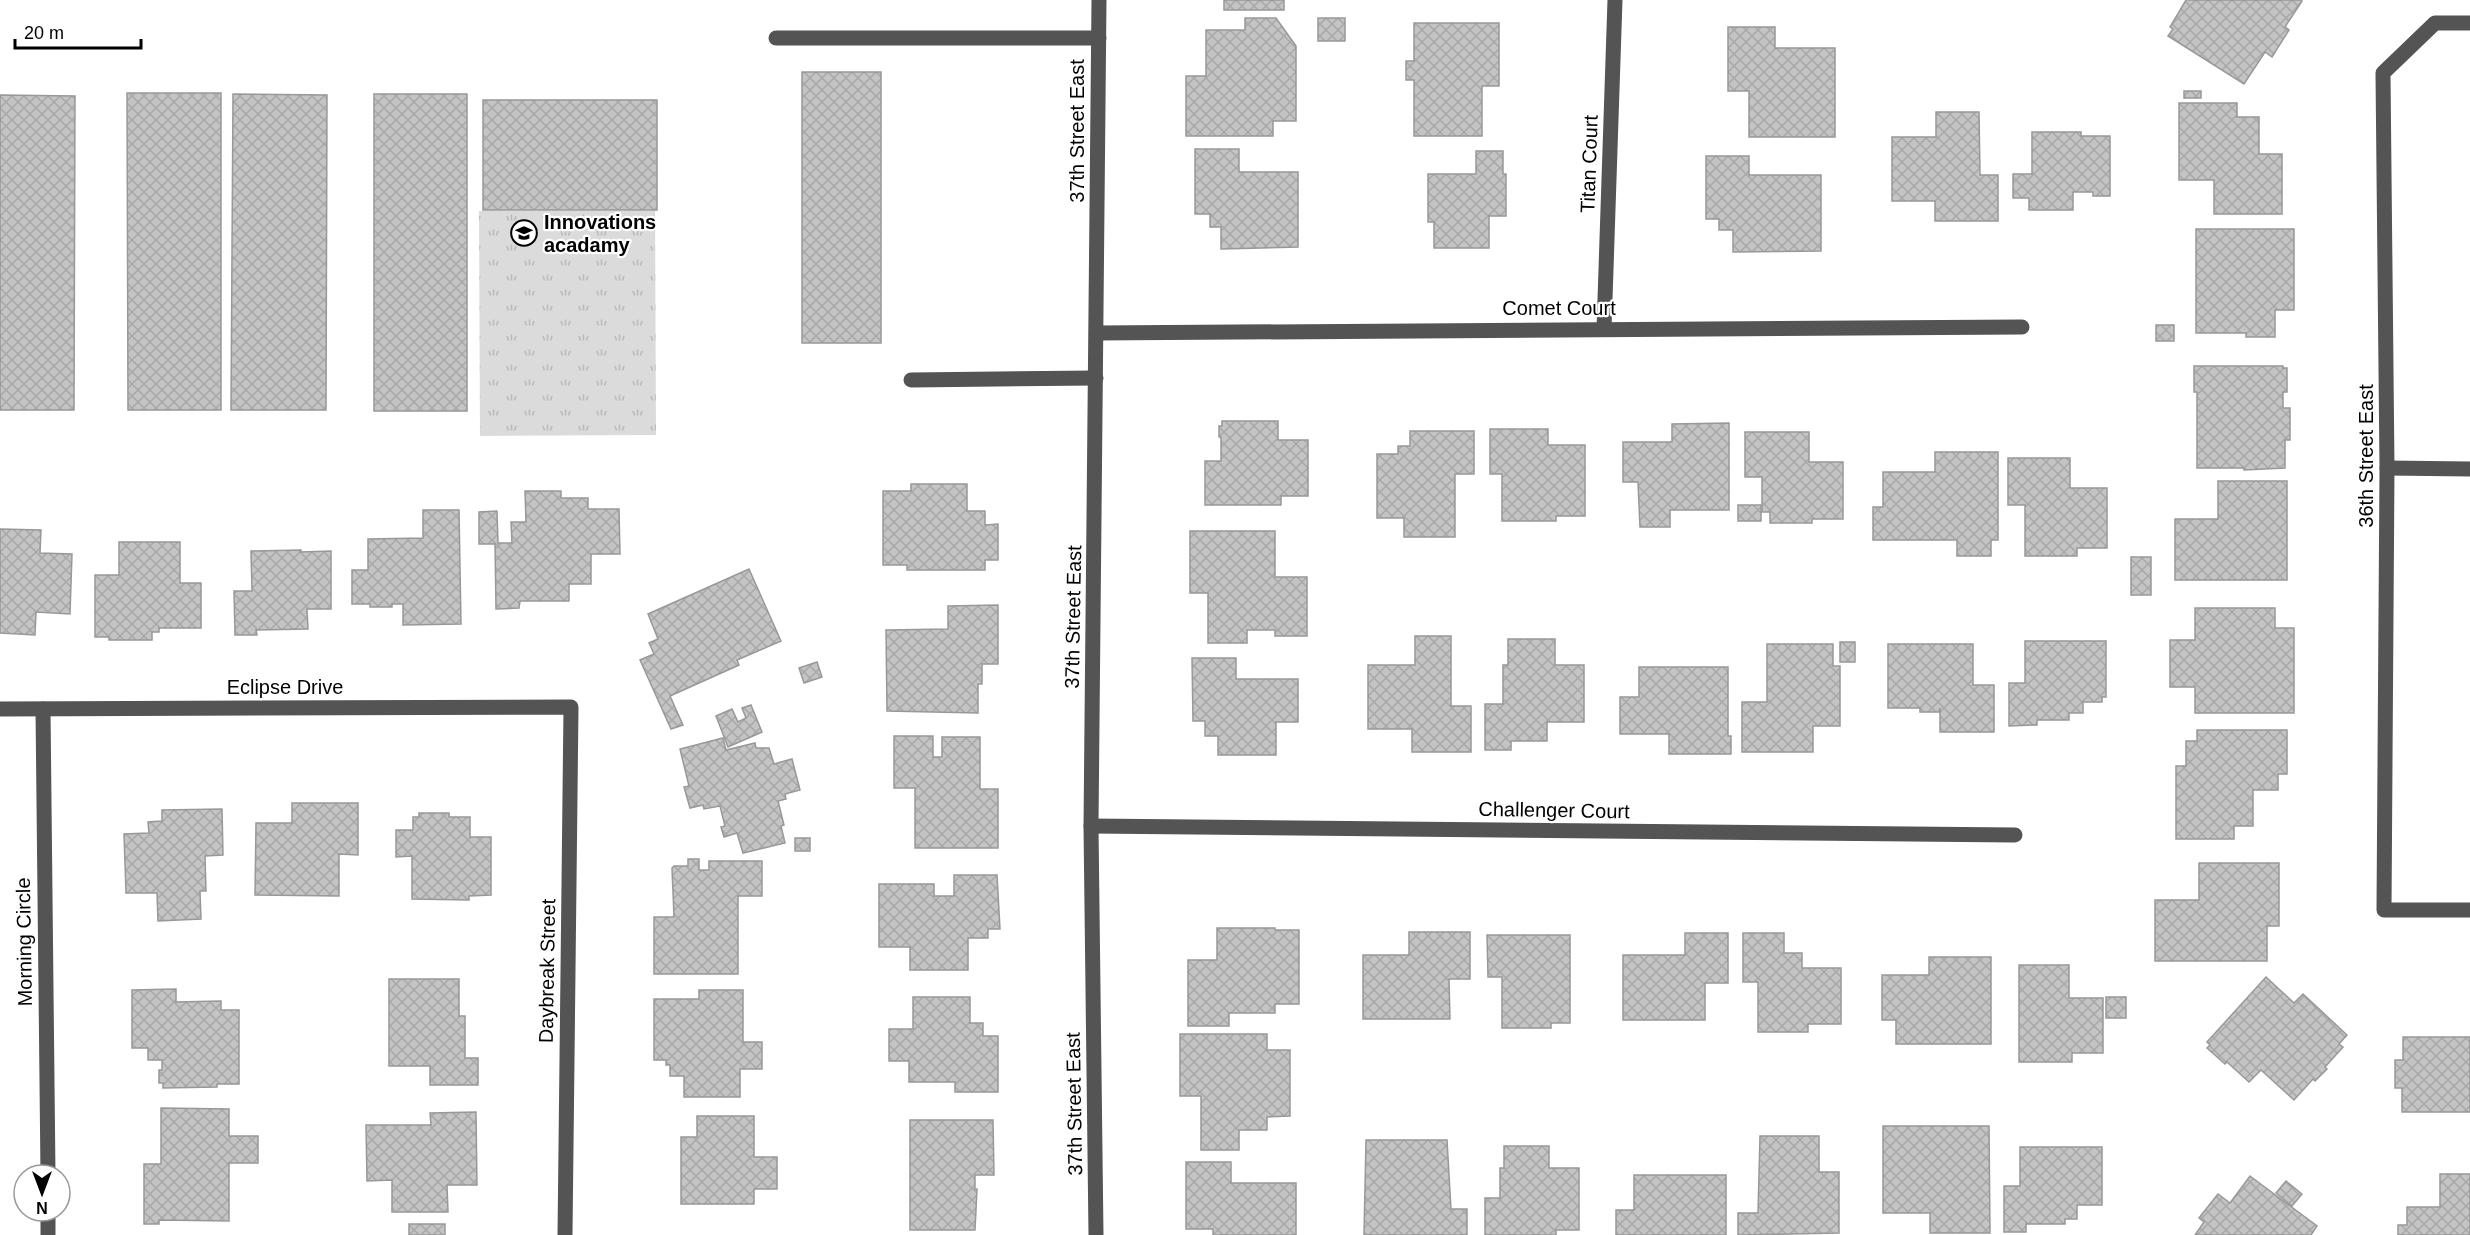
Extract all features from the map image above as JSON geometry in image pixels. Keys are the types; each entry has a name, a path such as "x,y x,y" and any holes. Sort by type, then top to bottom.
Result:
{"street":[{"name":"37th Street East","path":"1096,1235 1091,826 1099,0"},
{"name":"Titan Court","path":"1604,329 1615,0"},
{"name":"36th Street East","path":"2470,23 2435,23 2383,73 2387,468 2384,910 2470,910"},
{"path":"776,38 1099,38"},
{"name":"Comet Court","path":"1097,333 2022,327"},
{"path":"911,380 1096,378"},
{"path":"2387,468 2470,469"},
{"name":"Eclipse Drive","path":"0,709 571,707"},
{"name":"Daybreak Street","path":"565,1235 571,707"},
{"name":"Morning Circle","path":"43,709 48,1163"},
{"name":"Challenger Court","path":"1091,826 2015,835"}],"green space":[{"path":"479,211 655,211 656,435 480,436"}],"building":[{"path":"1224,0 1284,0 1284,10 1224,10"},
{"path":"2186,0 2302,1 2285,27 2289,30 2272,57 2265,52 2244,84 2168,36 2173,29 2170,27"},
{"path":"1245,18 1276,18 1296,46 1296,121 1273,121 1273,136 1186,136 1186,76 1206,76 1206,30 1245,30"},
{"path":"1318,18 1345,18 1345,41 1318,41"},
{"path":"1414,23 1499,23 1499,86 1482,86 1482,136 1414,136 1414,80 1406,80 1406,61 1414,61"},
{"path":"1728,27 1775,27 1775,48 1835,48 1835,137 1749,137 1749,91 1728,91"},
{"path":"802,72 881,72 881,343 802,343"},
{"path":"2184,91 2201,91 2201,98 2184,98"},
{"path":"127,93 221,93 221,410 128,410"},
{"path":"233,94 327,95 326,410 231,410"},
{"path":"374,94 467,94 467,411 374,411"},
{"path":"0,95 75,96 74,410 0,410"},
{"path":"483,100 657,100 657,210 483,210"},
{"path":"2179,103 2237,103 2237,117 2259,117 2259,154 2282,154 2282,214 2214,214 2214,180 2179,180"},
{"path":"1936,112 1979,112 1980,175 1998,175 1998,221 1935,221 1935,201 1892,201 1892,137 1936,137"},
{"path":"2032,132 2081,132 2081,136 2110,136 2110,196 2093,196 2093,192 2073,192 2073,210 2029,210 2029,198 2013,198 2013,174 2032,174"},
{"path":"1195,149 1239,149 1239,172 1298,172 1298,247 1221,249 1221,227 1210,227 1210,214 1195,214"},
{"path":"1476,151 1503,151 1503,174 1506,174 1506,216 1489,216 1489,248 1434,248 1434,222 1428,222 1428,174 1476,174"},
{"path":"1706,156 1749,156 1749,175 1821,175 1821,251 1733,252 1733,230 1719,230 1719,219 1706,219"},
{"path":"2196,229 2294,229 2294,310 2275,310 2275,337 2246,337 2246,333 2196,333"},
{"path":"2156,325 2174,325 2174,341 2156,341"},
{"path":"2194,366 2283,366 2287,368 2287,392 2283,392 2283,408 2290,408 2290,440 2285,440 2285,468 2244,470 2244,468 2197,468 2197,392 2194,392"},
{"path":"1222,421 1278,421 1278,440 1308,440 1308,496 1281,496 1281,505 1205,505 1205,461 1221,461 1219,426 1222,426"},
{"path":"1729,423 1729,510 1670,510 1670,527 1640,527 1638,482 1623,482 1623,442 1672,442 1672,424"},
{"path":"1490,429 1548,429 1548,445 1585,445 1585,516 1556,516 1556,521 1502,521 1502,474 1490,474"},
{"path":"1410,431 1474,431 1474,474 1455,474 1455,537 1404,537 1404,518 1377,518 1377,454 1398,454 1398,446 1410,446"},
{"path":"1745,432 1809,432 1809,462 1843,462 1843,519 1812,519 1812,523 1770,523 1770,512 1762,512 1762,477 1745,477"},
{"path":"1935,452 1998,452 1998,540 1991,540 1991,556 1957,556 1957,540 1873,540 1873,507 1883,507 1883,472 1935,472"},
{"path":"2008,458 2070,458 2070,488 2107,488 2107,548 2077,548 2077,556 2025,556 2025,505 2008,505"},
{"path":"2218,481 2287,481 2287,580 2175,580 2175,519 2218,519"},
{"path":"911,484 967,484 967,511 985,511 985,525 998,524 998,560 985,560 985,570 907,570 907,565 883,565 883,491 911,491"},
{"path":"525,491 561,491 561,498 588,498 588,509 619,509 620,554 591,554 591,584 569,584 569,601 520,601 519,608 496,609 495,544 479,544 479,512 497,511 498,543 512,543 511,522 526,522"},
{"path":"1738,505 1761,505 1761,521 1738,521"},
{"path":"423,510 459,510 461,624 403,625 403,604 392,604 392,607 370,607 370,604 352,604 352,570 368,570 368,539 423,538"},
{"path":"0,529 41,530 40,553 72,554 70,614 36,612 35,635 0,633"},
{"path":"1190,531 1275,531 1275,577 1307,577 1307,636 1275,636 1275,630 1247,630 1247,643 1208,643 1208,593 1190,593"},
{"path":"119,542 180,542 180,583 201,583 201,628 159,628 159,632 152,632 152,640 109,640 109,637 95,637 95,575 119,575"},
{"path":"301,550 301,552 331,551 331,609 307,609 308,629 256,630 257,635 235,635 234,591 252,591 251,551"},
{"path":"2131,557 2151,557 2151,595 2131,595"},
{"path":"749,569 781,641 737,660 739,665 670,696 683,725 671,729 640,660 654,654 649,643 658,639 648,614"},
{"path":"998,605 998,664 982,664 982,684 978,684 978,713 887,711 886,630 948,629 948,606"},
{"path":"2195,608 2275,608 2275,628 2294,628 2294,713 2195,713 2195,687 2170,687 2170,640 2195,640"},
{"path":"1415,636 1451,636 1451,706 1471,706 1471,752 1412,752 1412,729 1368,729 1368,665 1415,665"},
{"path":"1508,639 1555,639 1555,665 1584,665 1584,722 1547,722 1547,741 1511,741 1511,750 1485,750 1485,704 1503,704 1503,665 1508,665"},
{"path":"2025,641 2106,641 2106,697 2102,697 2102,702 2083,702 2083,713 2069,713 2069,720 2037,720 2037,725 2009,726 2009,683 2025,683"},
{"path":"1840,642 1855,642 1855,662 1840,662"},
{"path":"1767,644 1833,644 1833,666 1840,666 1840,726 1813,726 1813,752 1742,752 1742,702 1767,702"},
{"path":"1888,644 1973,644 1973,685 1994,685 1994,732 1940,732 1940,708 1939,712 1920,712 1920,708 1888,708"},
{"path":"1192,658 1236,658 1236,679 1298,679 1298,722 1276,722 1276,755 1218,755 1218,736 1205,736 1205,721 1193,721"},
{"path":"817,662 822,677 804,683 799,668"},
{"path":"1639,667 1728,667 1728,736 1731,736 1731,754 1669,754 1669,734 1620,734 1620,697 1639,697"},
{"path":"751,705 762,732 728,747 716,716 732,709 738,722 746,718 742,708"},
{"path":"2197,730 2287,730 2287,774 2278,774 2278,790 2253,790 2253,826 2234,826 2234,839 2176,839 2176,766 2186,766 2186,741 2197,741"},
{"path":"894,736 933,736 933,757 942,757 942,737 980,737 980,789 998,789 998,848 915,848 915,788 894,788"},
{"path":"723,738 726,750 755,743 756,748 769,748 774,764 792,759 800,790 785,794 786,799 778,801 784,825 781,826 785,843 743,853 737,833 724,837 721,827 725,826 720,806 704,809 703,805 690,808 684,787 689,786 680,749"},
{"path":"292,803 358,803 358,855 339,854 339,896 255,895 256,823 292,823"},
{"path":"222,809 223,855 205,856 206,891 200,891 201,919 158,921 157,893 126,893 124,834 149,833 148,822 162,821 162,810"},
{"path":"419,813 449,813 449,817 470,817 470,837 491,837 491,895 469,896 469,900 412,899 412,856 396,857 396,830 413,830 413,817 419,817"},
{"path":"795,838 810,838 810,851 795,851"},
{"path":"688,859 699,859 699,870 709,870 709,861 762,861 762,896 738,896 738,974 654,974 654,917 674,917 672,868 688,866"},
{"path":"2199,863 2279,863 2279,926 2267,926 2267,961 2155,961 2155,900 2199,900"},
{"path":"954,875 997,875 1000,929 988,929 988,938 968,938 968,970 910,970 910,947 879,947 879,884 934,884 934,896 954,896"},
{"path":"1217,928 1299,930 1299,1004 1275,1004 1275,1013 1229,1013 1229,1026 1188,1026 1188,960 1217,960"},
{"path":"1409,932 1470,932 1470,979 1449,979 1450,1019 1363,1019 1363,955 1409,955"},
{"path":"1685,933 1728,933 1728,983 1705,983 1705,1020 1623,1020 1623,955 1685,955"},
{"path":"1743,933 1784,933 1784,953 1802,953 1802,968 1841,968 1841,1024 1808,1024 1808,1032 1758,1032 1758,982 1743,982"},
{"path":"1487,935 1570,935 1570,1023 1551,1023 1551,1028 1502,1028 1502,977 1488,977"},
{"path":"1929,957 1991,957 1991,1044 1896,1044 1896,1020 1882,1020 1882,975 1929,975"},
{"path":"2019,965 2069,965 2069,998 2103,998 2103,1053 2072,1053 2072,1062 2019,1062"},
{"path":"2266,977 2294,1003 2303,994 2347,1035 2339,1044 2343,1047 2325,1067 2327,1069 2315,1081 2313,1079 2294,1100 2261,1070 2249,1082 2207,1048 2210,1045 2207,1042"},
{"path":"389,979 459,979 459,1016 465,1016 465,1058 478,1058 478,1085 430,1085 430,1066 389,1066"},
{"path":"176,989 176,1002 221,1001 221,1010 239,1010 239,1084 217,1084 217,1087 163,1088 163,1083 159,1083 162,1060 148,1060 148,1048 132,1048 132,990"},
{"path":"699,990 743,990 743,1042 762,1042 762,1069 740,1069 740,1097 684,1097 684,1076 670,1076 670,1065 666,1065 666,1060 654,1060 654,999 699,999"},
{"path":"913,997 970,997 970,1023 983,1023 983,1036 998,1036 998,1092 955,1092 955,1082 909,1082 909,1061 889,1061 889,1029 913,1029"},
{"path":"2106,997 2126,997 2126,1018 2106,1018"},
{"path":"1180,1034 1267,1034 1267,1050 1290,1050 1290,1116 1267,1117 1267,1130 1239,1130 1239,1150 1201,1150 1201,1096 1180,1096"},
{"path":"2403,1037 2470,1037 2470,1112 2402,1112 2402,1088 2395,1088 2395,1060 2403,1060"},
{"path":"161,1108 229,1109 229,1136 258,1136 258,1163 229,1163 229,1221 159,1220 159,1224 144,1224 144,1164 161,1164"},
{"path":"476,1112 477,1185 447,1185 448,1212 392,1212 392,1180 367,1181 366,1125 431,1125 430,1113"},
{"path":"697,1116 754,1116 754,1157 777,1157 777,1189 754,1189 754,1204 681,1204 681,1137 697,1137"},
{"path":"910,1120 993,1120 994,1175 975,1175 975,1189 977,1189 975,1230 910,1230"},
{"path":"1883,1126 1989,1126 1990,1233 1930,1233 1930,1213 1883,1213"},
{"path":"1760,1136 1819,1136 1819,1172 1839,1172 1839,1233 1738,1235 1738,1213 1758,1213"},
{"path":"1366,1140 1447,1140 1451,1209 1467,1209 1467,1235 1364,1235"},
{"path":"1504,1146 1549,1146 1549,1168 1579,1168 1579,1230 1556,1230 1556,1235 1485,1235 1485,1198 1500,1198 1500,1168 1504,1168"},
{"path":"2020,1147 2102,1147 2102,1205 2077,1205 2077,1219 2065,1219 2065,1224 2026,1224 2026,1232 2004,1232 2004,1186 2020,1186"},
{"path":"1186,1162 1231,1162 1231,1183 1296,1183 1296,1235 1213,1235 1213,1229 1186,1229"},
{"path":"2440,1174 2470,1174 2470,1235 2398,1235 2398,1225 2407,1225 2407,1207 2440,1207"},
{"path":"1634,1175 1726,1175 1726,1235 1616,1235 1616,1210 1634,1210"},
{"path":"2250,1176 2317,1226 2311,1235 2195,1235 2204,1222 2199,1218 2218,1194 2230,1203"},
{"path":"2286,1181 2302,1194 2292,1206 2276,1193"},
{"path":"409,1224 445,1224 445,1235 409,1235"}],"place":[{"name":"Innovations acadamy","path":"524,233"}]}
